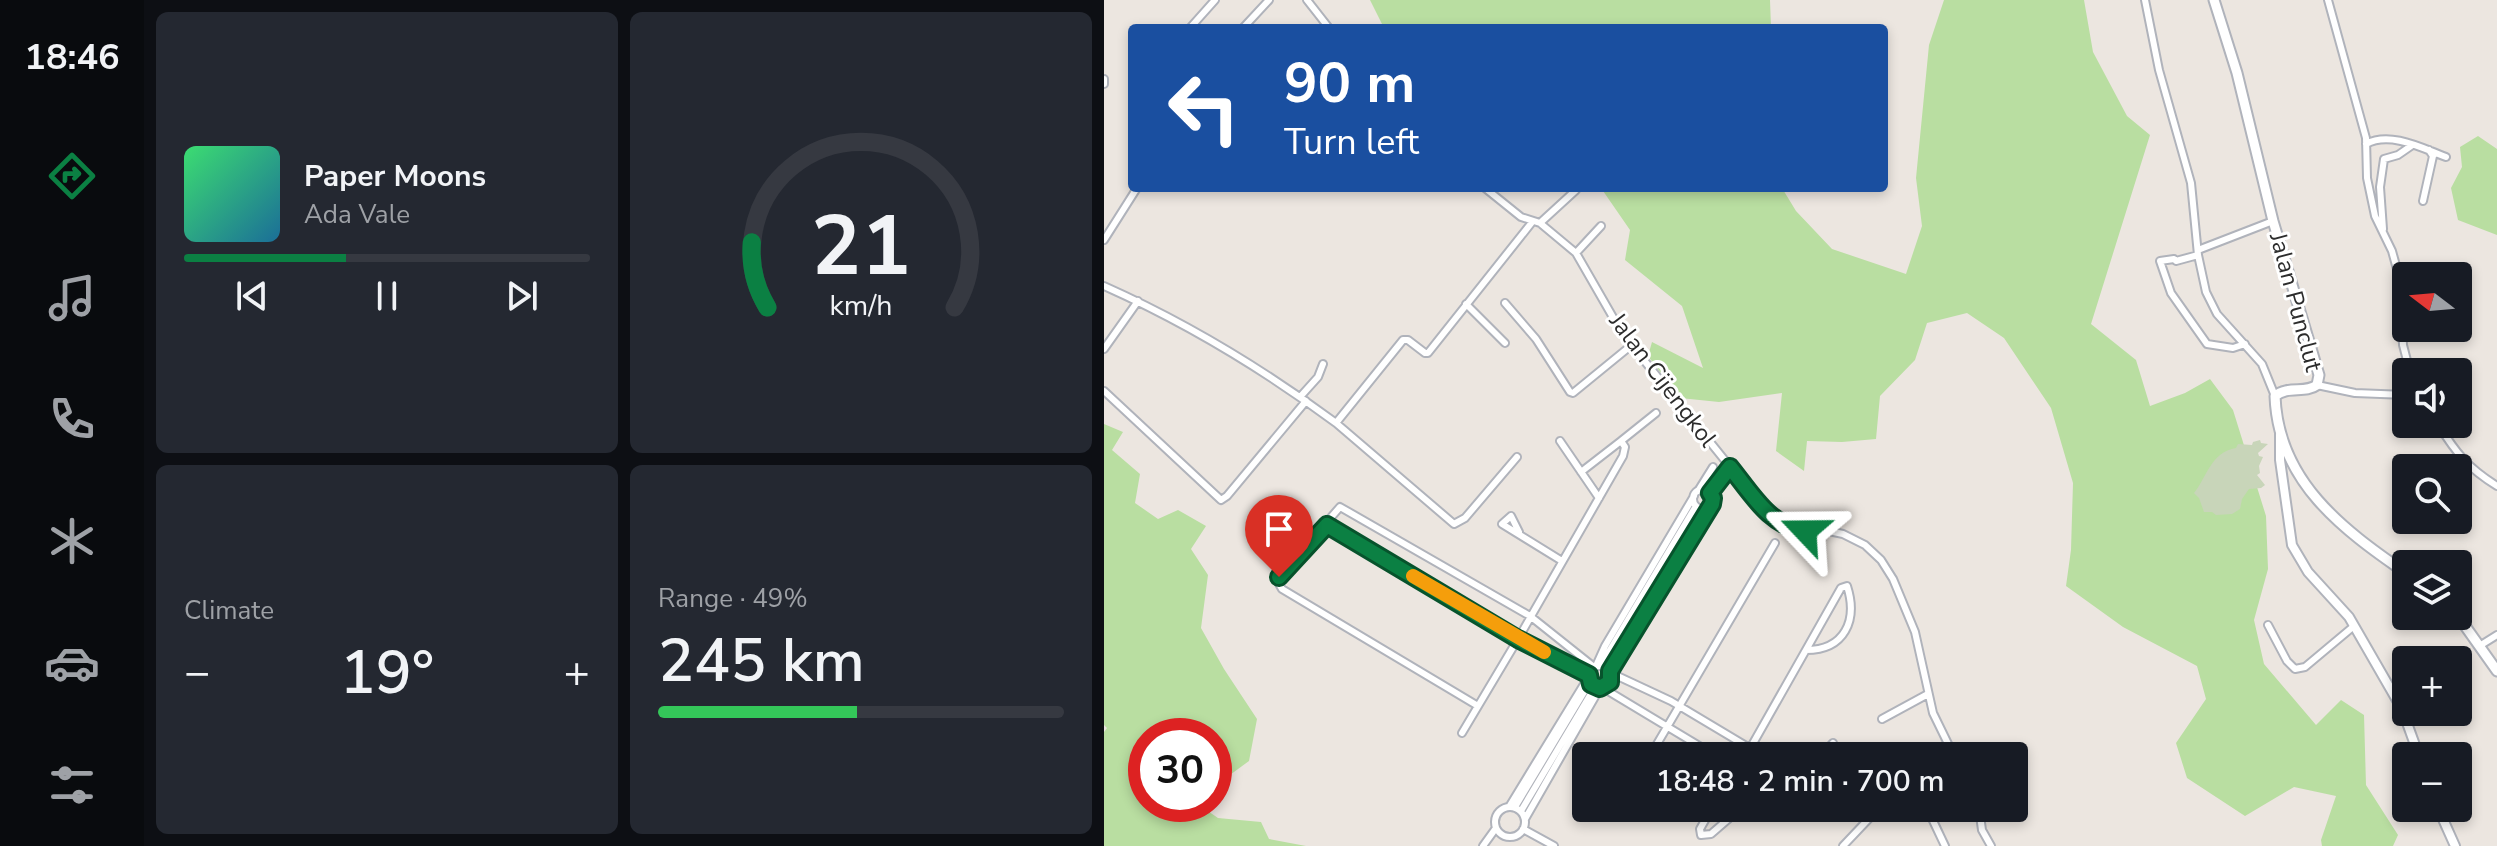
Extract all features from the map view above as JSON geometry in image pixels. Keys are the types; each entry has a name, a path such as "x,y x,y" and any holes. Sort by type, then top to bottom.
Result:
{"main road":[{"name":"Jalan Punclut","path":"2214,0 2237,73 2273,221 2319,375 2317,385 2311,389 2280,392 2275,396 2280,433 2298,473 2319,503 2392,563"},
{"path":"2469,630 2492,655 2497,671"}],"street":[{"path":"1194,24 1215,0"},
{"path":"1247,24 1269,0"},
{"path":"1307,0 1326,24"},
{"path":"2145,0 2159,70 2191,183 2198,253 2206,292 2217,314 2262,364 2275,396"},
{"path":"2328,0 2366,144 2369,190 2375,216 2400,280 2406,358"},
{"path":"2366,144 2376,138 2406,142 2446,157"},
{"path":"2385,236 2380,187 2384,159 2398,155 2411,146"},
{"path":"2423,201 2433,156 2429,150"},
{"path":"1104,240 1134,192"},
{"name":"Jalan Cijengkol","path":"1490,192 1521,217 1537,222 1576,253 1622,333 1773,520 1792,529 1843,534 1865,545 1881,560 1893,579 1915,632 1928,694 1946,742"},
{"path":"1336,423 1402,341 1408,340 1427,354 1537,222 1574,192"},
{"path":"2245,344 2233,348 2207,344 2171,293 2160,261 2176,261 2273,221"},
{"path":"1576,253 1601,226"},
{"path":"1104,286 1212,340 1272,376 1336,423 1454,524 1465,518 1517,457"},
{"path":"1104,349 1138,301"},
{"path":"1505,303 1536,339 1573,393 1633,344"},
{"path":"1466,304 1505,343"},
{"path":"1104,391 1221,500 1303,399 1323,364"},
{"path":"2317,385 2355,393 2392,394"},
{"path":"1581,472 1656,413"},
{"path":"2280,433 2280,460 2292,545 2308,572 2326,589 2354,626 2402,709 2414,742"},
{"path":"2447,438 2456,453 2478,474 2497,486"},
{"path":"1560,441 1599,498"},
{"path":"1462,733 1623,456 1625,447 1621,441"},
{"path":"1594,683 1610,682 1603,668 1605,646 1713,467"},
{"path":"1710,493 1730,467"},
{"path":"1554,846 1523,829 1518,811 1702,507 1713,500 1705,490 1696,494"},
{"path":"1696,494 1702,507"},
{"path":"1478,706 1282,589 1279,577 1339,508 1344,507 1530,616 1603,668 1681,706 1742,742"},
{"path":"1603,668 1702,507"},
{"path":"1327,525 1695,742"},
{"path":"1519,532 1562,561"},
{"path":"1659,742 1775,543"},
{"path":"1754,742 1841,588 1847,586 1852,610 1847,630 1826,648 1806,650"},
{"path":"2268,625 2287,661 2295,669 2305,667 2354,626"},
{"path":"2481,645 2497,635"},
{"path":"1518,811 1594,683"},
{"path":"1882,719 1928,694"},
{"path":"1483,846 1496,828 1498,813 1518,811"},
{"path":"1704,822 1701,835 1711,834 1725,822"},
{"path":"1843,846 1866,822"},
{"path":"1934,822 1945,846"},
{"path":"1981,822 1991,846"},
{"path":"2444,822 2455,846"},
{"path":"1496,828 1503,835 1513,836"},
{"path":"1507,846 1513,836 1523,829"}],"green space":[{"path":"1370,0 1770,0 1771,24 1382,24"},
{"path":"1944,0 2084,0 2093,52 2127,116 2150,135 2091,324 2136,360 2150,406 2185,393 2210,379 2233,410 2266,516 2268,569 2254,620 2264,664 2316,725 2341,700 2364,715 2366,785 2398,835 2393,846 2322,846 2321,840 2336,796 2294,787 2245,816 2187,778 2176,743 2206,699 2197,666 2123,627 2066,586 2071,550 2073,483 2051,408 2004,338 1967,313 1927,323 1915,360 1880,396 1876,439 1807,441 1804,471 1776,451 1782,393 1719,402 1680,398 1648,356 1652,342 1703,368 1682,306 1625,260 1630,230 1604,192 1784,192 1796,211 1832,249 1906,274 1922,226 1916,178 1929,45"},
{"path":"2478,136 2497,149 2497,235 2458,220 2451,188 2462,167 2460,147"},
{"path":"1104,424 1123,432 1112,450 1140,474 1135,503 1158,519 1178,510 1206,526 1191,549 1208,575 1201,628 1257,719 1249,761 1232,773 1232,718 1128,718 1128,822 1232,822 1232,819 1261,822 1269,839 1306,846 1104,846 1104,732 1107,728 1104,725"},
{"path":"2260,440 2268,444 2258,453 2263,457 2257,475 2265,485 2249,489 2240,509 2232,514 2204,512 2194,493 2215,460 2238,444 2252,445"}],"slow traffic":[{"path":"1413,576 1544,652"}],"route":[{"path":"1279,577 1327,525 1518,639 1589,675 1591,684 1603,688 1610,682 1610,671 1712,504 1710,493 1730,467 1773,520 1805,531"}]}
